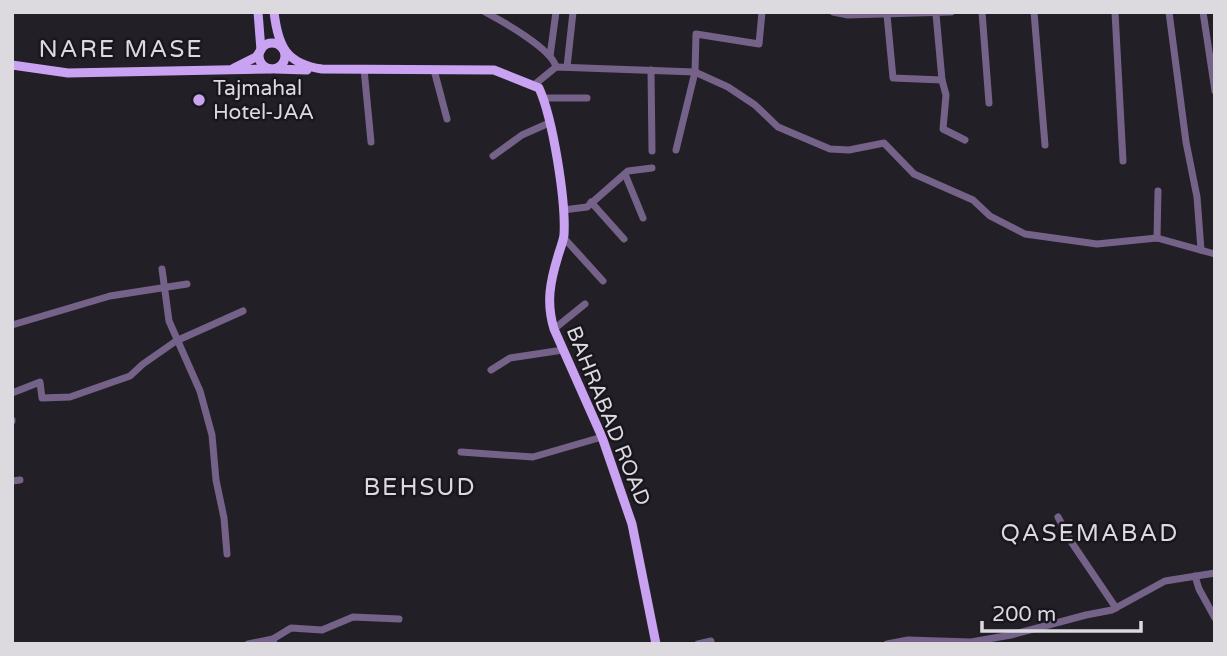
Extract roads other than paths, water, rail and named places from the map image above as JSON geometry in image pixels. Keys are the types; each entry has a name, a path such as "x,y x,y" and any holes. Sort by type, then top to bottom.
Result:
{"main road":[{"path":"258,12 261,62 272,69"},
{"path":"272,69 284,62 284,51 274,12"},
{"path":"230,70 247,62 267,45 275,44 299,63 323,69"},
{"path":"12,65 68,73 272,69 494,71 534,85"},
{"name":"BAHRABAD ROAD","path":"534,85 539,88 544,98 564,210 564,238 550,286 549,312 602,437 635,534 656,644"}],"street":[{"path":"485,12 550,56 556,67"},
{"path":"550,56 556,12"},
{"path":"567,67 573,12"},
{"path":"676,150 695,72 696,34 759,44 762,12"},
{"path":"833,12 848,15 951,12"},
{"path":"982,12 989,103"},
{"path":"1034,12 1045,145"},
{"path":"1115,12 1123,161"},
{"path":"1169,12 1186,142 1197,197 1201,250"},
{"path":"1203,12 1215,91"},
{"path":"936,14 942,80 946,95 943,129 965,140"},
{"path":"887,15 893,78 942,80"},
{"path":"534,85 556,67 695,72 728,87 755,105 778,127 830,149 849,150 884,144 914,174 974,200 990,216 1025,234 1097,244 1157,238 1215,254"},
{"path":"364,69 371,142"},
{"path":"434,70 447,119"},
{"path":"651,70 652,151"},
{"path":"544,98 587,98"},
{"path":"493,156 522,135 549,123"},
{"path":"564,210 582,209 625,174 634,169 652,168"},
{"path":"625,174 643,218"},
{"path":"1157,238 1158,191"},
{"path":"591,202 624,239"},
{"path":"564,238 603,281"},
{"path":"162,269 169,321 200,391 212,435 227,554"},
{"path":"12,325 110,296 187,284"},
{"path":"554,329 585,304"},
{"path":"12,393 40,382 42,397 70,397 130,376 176,341 243,311"},
{"path":"491,370 510,358 563,350"},
{"path":"461,452 533,457 602,437"},
{"path":"1058,517 1072,543 1116,608"},
{"path":"887,644 971,642 1011,635 1116,608 1165,581 1215,573"},
{"path":"1195,576 1215,618"},
{"path":"248,644 273,641 291,628 322,631 353,617 399,619"},
{"path":"698,644 711,641"}],"place":[{"name":"Tajmahal Hotel-JAA","path":"199,100"}],"district":[{"name":"NARE MASE","path":"121,49"},
{"name":"BEHSUD","path":"420,487"},
{"name":"QASEMABAD","path":"1090,533"}]}
